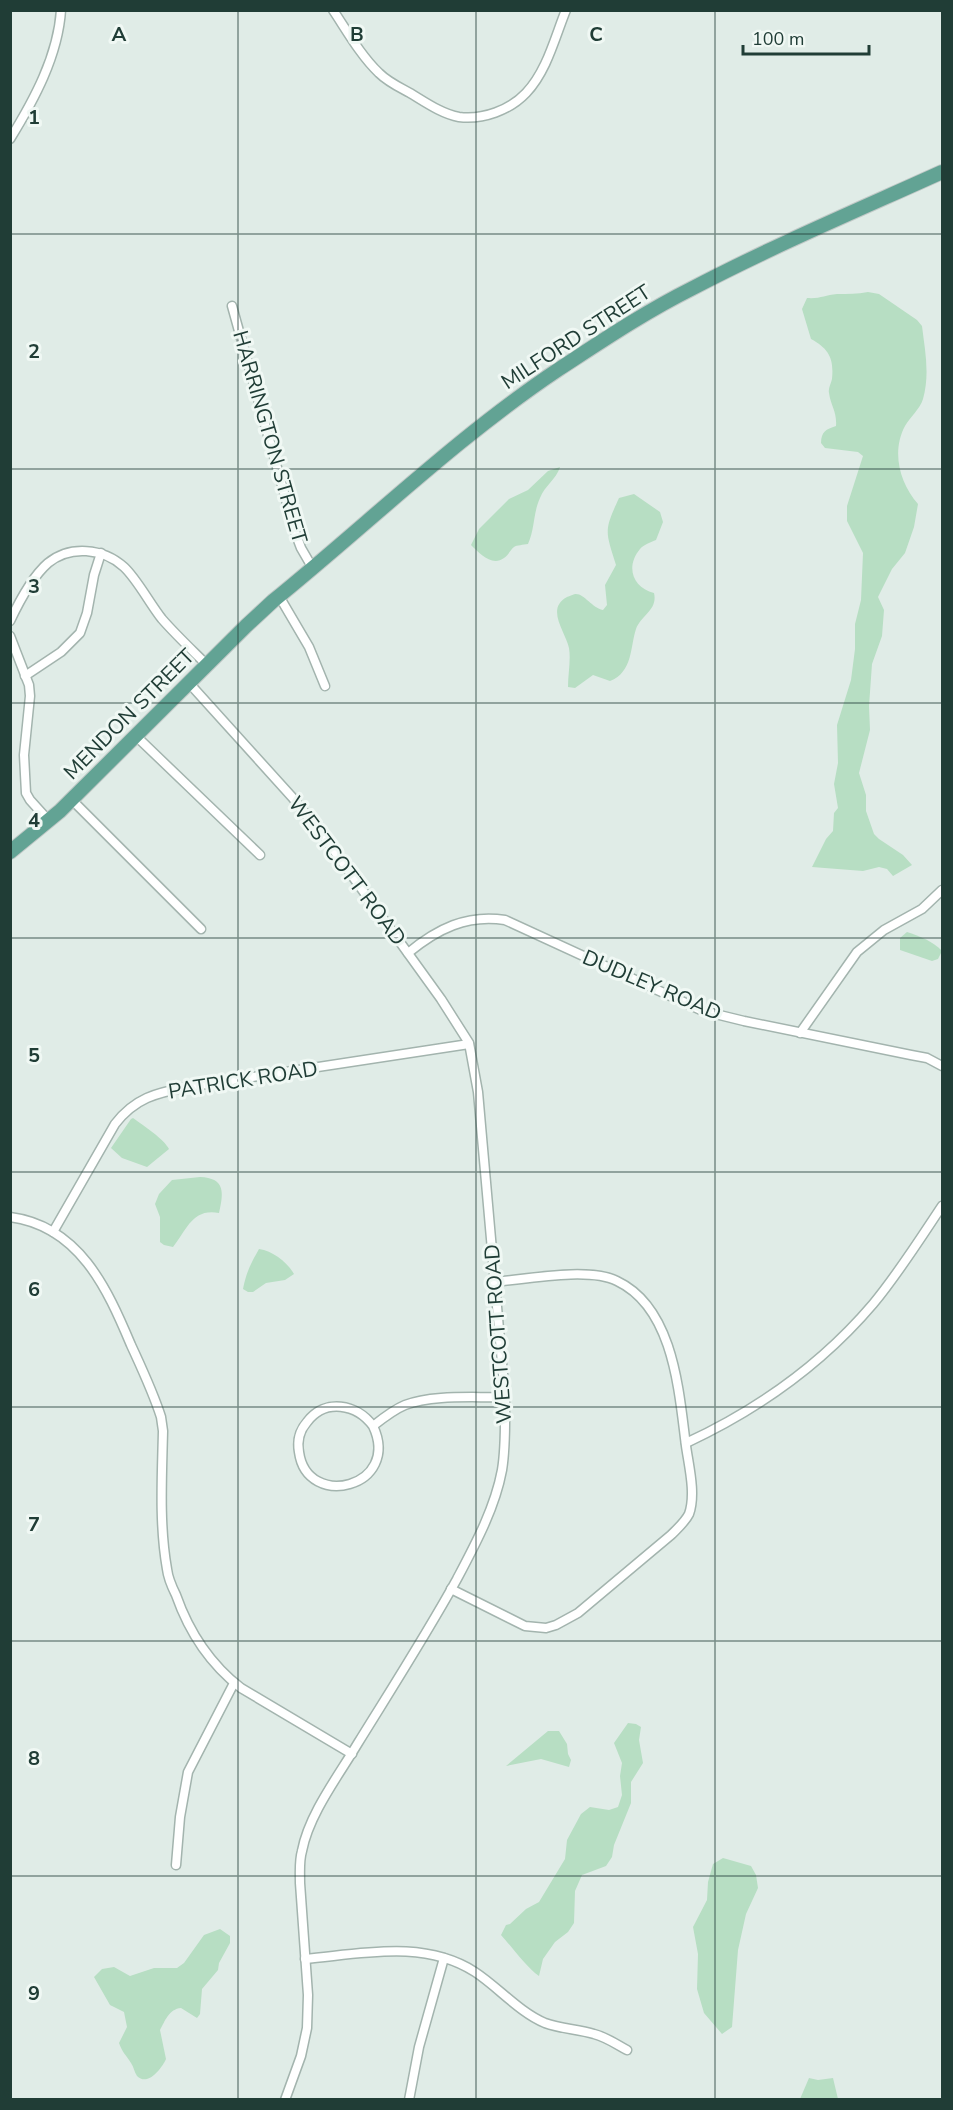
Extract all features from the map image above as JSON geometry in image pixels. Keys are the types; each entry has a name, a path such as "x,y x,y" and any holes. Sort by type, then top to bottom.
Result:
{"main road":[{"name":"MILFORD STREET","path":"276,599 476,430 558,370 614,334 692,288 942,172"},
{"name":"MENDON STREET","path":"10,852 50,821 276,599"}],"street":[{"path":"10,139 44,77 58,33 61,10"},
{"path":"333,10 372,65 390,82 447,113 459,117 473,117 499,111 526,93 540,73 566,10"},
{"name":"HARRINGTON STREET","path":"232,306 295,532 312,567"},
{"path":"10,621 25,594 48,564 68,553 90,551 101,553 126,569 163,620 207,665"},
{"path":"25,676 60,652 80,633 101,553"},
{"path":"276,599 309,647 325,686"},
{"path":"10,636 29,685 24,755 25,783 30,800 50,821"},
{"name":"WESTCOTT ROAD","path":"189,683 292,797 408,953 461,1027 469,1044 477,1092 505,1397 505,1438 501,1471 495,1496 468,1557 321,1805 306,1837 302,1851 300,1883 307,2028 301,2056 285,2100"},
{"path":"136,736 260,855"},
{"path":"72,800 201,928"},
{"path":"800,1033 857,952 884,930 922,909 942,890"},
{"name":"DUDLEY ROAD","path":"408,953 429,937 457,923 483,918 505,920 703,1011 927,1058 942,1066"},
{"name":"PATRICK ROAD","path":"53,1232 115,1124 124,1113 144,1099 187,1087 469,1044"},
{"path":"686,1443 726,1424 775,1394 821,1355 875,1301 942,1206"},
{"path":"10,1217 23,1218 53,1232 82,1257 104,1286 156,1401 163,1431 162,1533 167,1571 182,1612 208,1657 234,1683 256,1698 352,1754"},
{"path":"451,1589 533,1628 556,1625 578,1613 671,1535 688,1516 690,1507 691,1479 671,1352 657,1321 633,1291 609,1277 582,1275 495,1282"},
{"path":"373,1426 397,1409 422,1401 505,1397"},
{"path":"331,1407 347,1407 362,1414 373,1426 379,1443 376,1461 366,1476 358,1482 340,1487 331,1486 314,1479 302,1464 298,1448 301,1431 316,1413 331,1407"},
{"path":"176,1865 180,1817 188,1772 234,1683"},
{"path":"305,1959 392,1950 427,1953 472,1970 545,2022 607,2038 627,2050"},
{"path":"409,2100 419,2048 444,1958"}],"green space":[{"path":"868,292 879,294 917,320 922,326 926,362 923,399 905,426 898,457 906,487 918,504 914,527 905,553 892,569 878,597 884,610 882,636 872,664 870,730 859,773 866,795 866,811 874,834 903,855 912,865 893,876 887,869 879,867 863,871 812,867 826,839 833,831 834,813 838,808 834,784 838,763 837,725 851,680 855,624 861,600 863,553 847,521 847,506 863,456 858,452 825,448 821,443 825,431 836,426 836,416 829,391 832,365 826,351 811,339 802,309 807,298"},
{"path":"560,467 540,498 528,544 515,546 505,557 495,561 486,558 471,545 479,529 509,499 528,490 548,471"},
{"path":"634,494 660,512 663,522 656,540 641,548 635,556 632,570 636,582 654,593 654,604 638,624 623,672 610,681 593,675 575,688 568,687 569,648 557,614 558,608 567,597 575,594 582,596 599,609 603,610 607,605 605,585 616,565 608,537 609,524 619,498"},
{"path":"907,932 926,939 938,947 942,951 938,959 932,961 900,950 900,938"},
{"path":"133,1118 158,1137 169,1149 147,1167 122,1158 111,1148"},
{"path":"200,1177 214,1180 221,1188 222,1199 219,1213 210,1212 196,1217 173,1247 164,1245 160,1242 160,1217 155,1204 159,1194 172,1180"},
{"path":"259,1249 279,1258 294,1274 285,1280 266,1283 253,1292 248,1292 243,1289 244,1283"},
{"path":"628,1723 641,1727 639,1740 643,1763 631,1782 631,1803 614,1845 612,1857 606,1866 582,1875 575,1891 574,1923 568,1932 555,1942 543,1959 539,1976 501,1935 506,1925 539,1902 565,1859 567,1840 581,1814 590,1807 609,1810 618,1807 622,1795 620,1776 622,1763 614,1743"},
{"path":"548,1731 559,1731 567,1744 571,1760 569,1767 541,1759 506,1766"},
{"path":"723,1858 751,1866 756,1875 758,1888 746,1914 738,1950 732,2027 722,2034 704,2013 697,1989 698,1954 693,1927 707,1900 708,1882 713,1864"},
{"path":"220,1929 230,1936 230,1943 219,1963 218,1970 202,1989 200,2014 197,2018 181,2008 170,2013 160,2030 166,2059 154,2075 141,2079 137,2076 119,2043 127,2027 124,2012 110,2005 94,1977 102,1969 114,1967 130,1976 154,1968 177,1968 184,1963 204,1935"},
{"path":"809,2078 818,2080 833,2078 838,2099 800,2099"}]}
